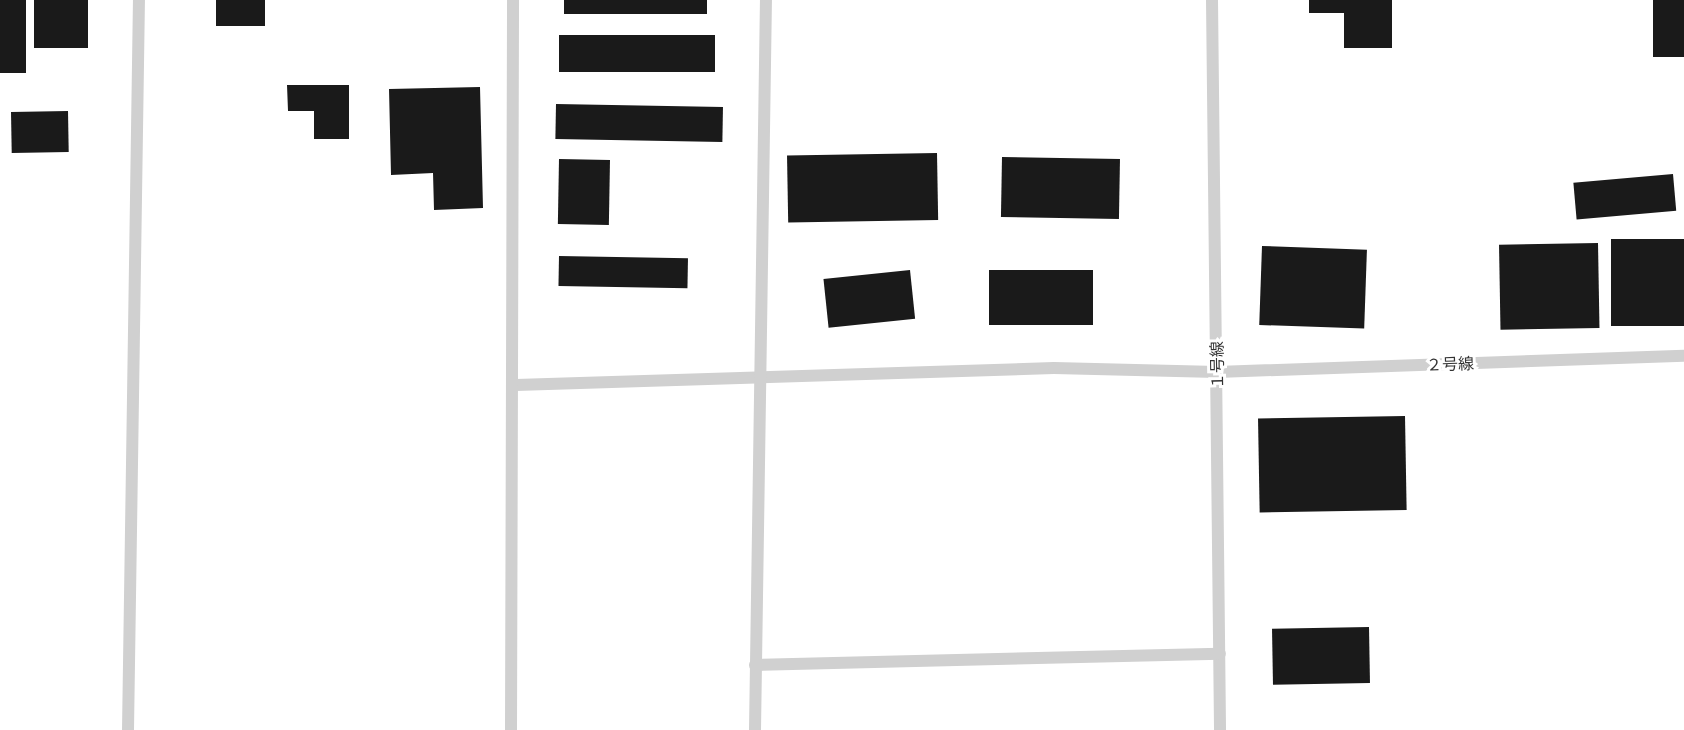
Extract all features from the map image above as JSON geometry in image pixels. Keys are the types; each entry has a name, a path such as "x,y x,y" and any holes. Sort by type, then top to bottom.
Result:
{"lane":[{"path":"128,730 139,0"},
{"path":"512,730 516,384 513,0"},
{"path":"756,730 754,665 766,0"},
{"name":"１号線","path":"1212,0 1220,730"},
{"name":"２号線","path":"516,384 760,379 1054,368 1217,372 1684,356"},
{"path":"754,665 1220,654"}],"building":[{"path":"0,0 26,0 26,73 0,73"},
{"path":"34,0 88,0 88,48 34,48"},
{"path":"216,0 265,0 265,26 216,26"},
{"path":"564,0 707,0 707,14 564,14"},
{"path":"1309,0 1392,0 1392,48 1344,48 1344,13 1309,13"},
{"path":"1653,0 1684,0 1684,57 1653,57"},
{"path":"559,35 715,35 715,72 559,72"},
{"path":"287,85 349,85 349,139 314,139 314,111 288,111"},
{"path":"480,87 483,208 434,210 433,173 391,175 389,89"},
{"path":"556,104 723,107 722,142 555,139"},
{"path":"68,111 69,152 12,153 11,112"},
{"path":"937,153 938,220 788,223 787,156"},
{"path":"1002,157 1120,159 1119,219 1001,217"},
{"path":"559,159 610,160 609,225 558,224"},
{"path":"1673,174 1676,211 1577,220 1573,183"},
{"path":"1611,239 1684,239 1684,326 1611,326"},
{"path":"1598,243 1599,328 1500,330 1499,245"},
{"path":"1262,246 1367,250 1364,329 1259,325"},
{"path":"559,256 688,258 687,288 558,286"},
{"path":"910,270 915,319 829,328 823,279"},
{"path":"989,270 1093,270 1093,325 989,325"},
{"path":"1405,416 1407,510 1260,513 1258,419"},
{"path":"1369,627 1370,683 1273,685 1272,629"}]}
